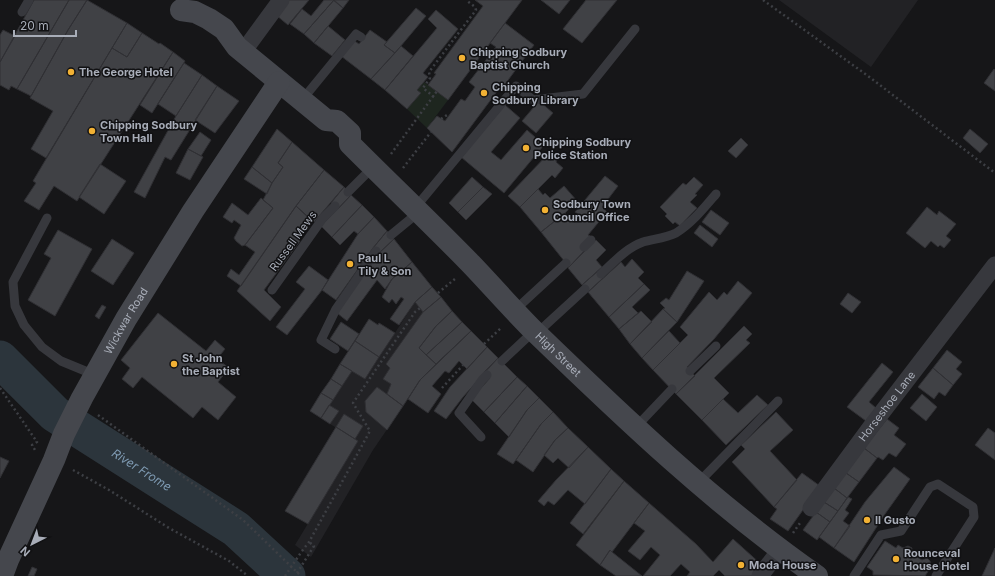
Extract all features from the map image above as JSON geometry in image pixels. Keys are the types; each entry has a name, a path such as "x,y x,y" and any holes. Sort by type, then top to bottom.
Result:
{"main road":[{"path":"174,5 190,21 215,41 240,50"},
{"name":"High Street","path":"240,50 326,120 327,130 340,144 350,144 417,210 536,332 635,428 698,483 780,550 817,576"},
{"name":"Wickwar Road","path":"2,576 54,460 64,434 126,319 193,211 279,82"}],"street":[{"path":"240,50 281,0"},
{"name":"Horseshoe Lane","path":"811,508 874,422 995,265"},
{"path":"760,576 780,550"}],"lane":[{"path":"22,12 29,0"},
{"path":"391,235 417,210 516,86 533,100 583,94 635,29"},
{"path":"302,100 356,34 360,37"},
{"path":"348,192 380,174"},
{"path":"601,274 619,257 635,245 675,233 686,226 700,213 716,194"},
{"name":"Russell Mews","path":"272,290 323,218 335,206"},
{"path":"47,218 13,282 15,306 24,325 42,347 61,361 95,375"},
{"path":"584,247 591,240"},
{"path":"335,349 321,340 336,309 376,251"},
{"path":"515,310 566,263"},
{"path":"502,361 585,289"},
{"path":"690,371 716,346"},
{"path":"481,437 459,413 482,380 488,375"},
{"path":"635,428 672,389"},
{"path":"698,483 778,401"},
{"path":"854,576 881,535 901,531 930,487 938,484 973,508 974,517 936,576"}],"path":[{"path":"434,97 423,88 430,78 429,72 476,10 476,7 466,0"},
{"path":"763,0 868,76 995,173"},
{"path":"380,174 437,91"},
{"path":"441,119 447,115"},
{"path":"380,174 431,132"},
{"path":"285,576 309,542 370,431 353,403 415,312 420,308"},
{"path":"442,388 463,365"},
{"path":"0,388 37,442 32,445 36,451 110,490 169,528 229,561 248,576"},
{"path":"81,400 94,406 91,410 243,520 301,576"},
{"path":"780,550 811,508"},
{"path":"297,573 314,546 309,542"}],"shaded area":[{"path":"779,0 918,0 871,67"},
{"path":"424,82 448,100 427,128 407,109 421,93 417,90"},
{"path":"415,302 423,312 386,364 390,368 384,378 391,384 387,395 403,406 373,450 311,557 295,545 358,441 330,424 338,411 329,405 352,371 365,379"}],"building":[{"path":"34,0 69,0 17,89 11,86 9,90 0,85 0,62"},
{"path":"69,0 87,0 68,30 31,96 17,89"},
{"name":"The George Hotel","path":"87,0 127,23 46,158 31,149 53,111 30,98 68,30"},
{"path":"288,0 309,0 288,25 276,15"},
{"path":"324,0 334,0 304,34 290,24 302,9 311,16"},
{"path":"333,0 349,0 343,8"},
{"path":"334,0 343,8 314,43 304,34"},
{"name":"Chipping Sodbury Baptist Church","path":"475,0 522,0 448,100 428,85 436,74 434,73 483,6"},
{"path":"541,0 570,0 559,14"},
{"path":"586,0 617,0 582,43 563,29"},
{"path":"416,8 426,16 395,53 384,45"},
{"path":"436,10 458,29 423,73 428,77 417,90 421,93 407,109 385,90 437,28 428,19"},
{"path":"127,23 142,33 127,57 112,48"},
{"name":"Chipping Sodbury Library","path":"505,23 534,45 503,87 501,86 452,152 427,128 437,116 445,121 461,99 465,101 475,87 469,82 496,47 490,43"},
{"path":"328,26 345,40 332,56 314,43"},
{"path":"3,30 15,36 0,62 0,35"},
{"path":"370,30 387,42 384,45 395,53 371,79 341,56 353,40 359,44"},
{"name":"Chipping Sodbury Town Hall","path":"142,33 173,52 77,201 54,186 39,210 24,201 36,183 33,181 112,48 127,57"},
{"path":"401,46 413,56 385,90 371,79"},
{"path":"173,52 185,61 152,113 140,105"},
{"path":"184,63 202,75 176,116 158,104"},
{"path":"994,69 995,70 995,91 984,83"},
{"path":"202,75 217,86 171,160 165,157 145,198 134,192 176,116"},
{"path":"217,86 239,101 215,133 195,120"},
{"path":"539,101 553,113 536,133 522,121"},
{"name":"Chipping Sodbury Police Station","path":"505,105 520,118 491,152 501,160 527,130 544,145 504,193 461,157"},
{"path":"277,129 292,142 278,163 283,167 272,183 252,167"},
{"path":"970,129 988,144 980,153 963,138"},
{"path":"200,132 211,140 201,156 188,149"},
{"path":"741,138 748,145 736,158 728,151"},
{"path":"292,142 324,170 296,206 241,286 227,276 231,269 239,275 255,252 245,245 273,208 263,200 283,167 278,163"},
{"path":"188,149 203,157 190,180 176,173"},
{"path":"549,153 563,168 555,178 552,175 520,207 508,196"},
{"path":"100,164 126,181 104,214 79,197"},
{"path":"252,167 272,183 267,194 244,179"},
{"path":"324,170 344,187 314,222 296,206"},
{"path":"605,176 618,186 602,207 607,212 588,235 590,236 586,249 569,267 541,232 565,213 572,221 578,214 575,212"},
{"path":"472,177 483,187 458,212 449,203"},
{"path":"694,177 703,185 695,194 697,195 690,202 697,208 680,226 675,222 673,224 665,216 667,214 660,207 683,183 686,185"},
{"name":"Sodbury Town Council Office","path":"564,186 577,201 565,213 541,232 520,207 538,189 543,195 545,193 550,198"},
{"path":"344,187 351,195 338,209 331,203"},
{"path":"483,187 492,194 466,220 458,212"},
{"path":"351,195 362,205 332,237 321,226"},
{"path":"261,198 273,208 245,245 242,246 234,238 241,225 234,220 232,223 223,217 232,203 248,215"},
{"path":"362,205 374,217 358,234 354,231 340,245 332,237"},
{"path":"296,206 311,220 297,238 300,241 264,290 281,307 270,321 237,291"},
{"path":"927,207 937,215 939,211 956,224 946,236 951,240 944,248 940,245 938,247 931,241 925,248 906,233"},
{"path":"711,210 729,223 720,235 702,222"},
{"name":"Paul L Tily & Son","path":"374,217 387,231 336,300 322,290 358,234"},
{"path":"700,225 718,239 712,247 694,233"},
{"path":"58,230 92,249 55,316 28,300 51,258 44,254"},
{"path":"387,231 394,239 378,254 373,248"},
{"path":"112,239 134,253 113,285 91,271"},
{"path":"394,239 412,262 392,279 385,289 377,280 347,321 337,313 378,254"},
{"path":"596,240 606,250 596,260 602,267 582,285 568,268"},
{"path":"632,259 644,272 638,278 644,284 609,317 588,292 621,262 625,267"},
{"path":"412,262 432,287 415,302 399,325 390,319 404,299 401,297 396,304 392,299 389,303 382,297 392,279"},
{"path":"309,266 328,280 287,335 276,327 305,289 296,282"},
{"path":"598,271 604,277 588,292 582,285"},
{"path":"687,271 704,281 677,322 663,309 665,308 660,303 666,298 669,300"},
{"path":"738,281 752,293 714,339 687,367 695,376 676,394 653,370 688,335 680,327 709,292 717,300 724,292 727,295"},
{"path":"644,284 650,290 632,307 638,313 619,329 609,317"},
{"path":"432,287 441,297 423,312 415,302"},
{"path":"848,293 861,302 852,313 840,304"},
{"path":"441,297 452,311 436,326 419,348 436,364 420,380 403,406 387,394 391,384 383,379 390,368 386,364 423,312"},
{"path":"102,305 106,307 99,319 95,316"},
{"path":"663,309 677,322 642,358 630,344"},
{"path":"452,311 462,322 426,355 419,348 436,326"},
{"path":"641,311 652,322 630,344 619,329"},
{"name":"St John the Baptist","path":"158,313 206,351 215,340 225,349 217,359 229,368 218,382 236,397 218,420 202,407 193,418 142,377 133,388 122,379 130,368 121,360"},
{"path":"369,319 378,325 379,323 395,333 379,357 355,341"},
{"path":"341,322 359,334 348,351 330,339"},
{"path":"462,322 471,331 436,364 426,355"},
{"path":"744,326 752,334 746,340 750,343 714,378 729,393 702,420 676,394"},
{"path":"471,331 487,347 467,369 459,361 449,373 445,371 432,386 441,394 428,413 408,399 420,380"},
{"path":"669,331 680,343 653,370 642,358"},
{"path":"355,341 379,357 365,379 340,364"},
{"path":"487,347 498,358 463,397 446,419 434,411 450,387"},
{"path":"947,350 962,362 956,369 962,374 953,385 933,368"},
{"path":"498,358 517,377 484,412 471,399 490,378 484,372"},
{"path":"882,363 893,372 869,402 876,408 866,421 847,407"},
{"path":"340,364 352,371 342,386 331,379"},
{"path":"933,368 953,385 945,396 939,392 934,399 918,387"},
{"path":"517,377 527,386 495,423 484,412"},
{"path":"331,379 342,386 333,400 321,393"},
{"path":"527,386 539,398 527,410 509,437 495,423"},
{"path":"377,387 403,406 387,430 366,412 365,401"},
{"path":"321,393 333,400 321,418 310,411"},
{"path":"922,394 937,407 926,421 910,408"},
{"path":"757,395 768,405 726,445 702,420 723,399 738,413"},
{"path":"539,398 553,412 541,424 513,464 497,454 527,410"},
{"path":"329,405 339,411 330,424 321,418"},
{"path":"553,412 568,428 555,440 533,472 516,460 541,424"},
{"path":"776,412 793,430 770,451 797,480 774,507 732,462 745,449 741,445"},
{"path":"344,414 363,426 355,439 336,427"},
{"path":"887,419 899,428 894,435 906,444 896,457 889,453 883,460 878,457 877,458 864,448"},
{"path":"336,427 358,441 308,524 285,511"},
{"path":"568,428 588,447 569,468 558,458 553,463 544,455 555,440"},
{"path":"988,428 995,433 995,460 975,445"},
{"path":"588,447 611,469 585,504 568,490 554,505 548,501 544,506 538,501"},
{"path":"864,448 877,458 859,482 846,473"},
{"path":"0,457 9,461 0,478"},
{"name":"Il Gusto","path":"894,467 910,479 854,562 834,548 865,502"},
{"path":"611,469 624,481 583,534 570,523"},
{"path":"802,473 820,486 788,531 770,519 777,509 774,507"},
{"path":"846,473 859,482 847,498 834,488"},
{"path":"624,481 649,503 612,552 610,550 600,565 576,545"},
{"path":"834,488 847,498 838,511 824,502"},
{"path":"848,497 852,499 845,510 849,513 843,521 850,526 834,548 819,537"},
{"path":"824,502 838,511 830,522 816,512"},
{"path":"649,503 696,544 713,562 733,539 763,566 754,576 725,576 719,570 713,576 687,576 690,572 681,564 670,576 643,576 660,555 651,547 640,560 628,551 645,531 634,523"},
{"path":"816,512 830,522 817,540 803,530"},
{"name":"Rounceval House Hotel","path":"885,541 896,548 898,545 903,548 908,546 912,548 911,553 922,560 927,558 930,561 931,567 925,576 873,575 873,571 867,567"},
{"path":"995,548 995,576 982,576"},
{"path":"610,550 642,576 616,576 600,565"},
{"path":"32,567 37,569 34,576 28,576"}],"waterway":[{"name":"River Frome","path":"0,359 55,414 236,529 287,576"}],"place":[{"name":"Chipping Sodbury Baptist Church","path":"462,58"},
{"name":"The George Hotel","path":"71,72"},
{"name":"Chipping Sodbury Library","path":"484,93"},
{"name":"Chipping Sodbury Town Hall","path":"92,131"},
{"name":"Chipping Sodbury Police Station","path":"526,148"},
{"name":"Sodbury Town Council Office","path":"545,210"},
{"name":"Paul L Tily & Son","path":"350,264"},
{"name":"St John the Baptist","path":"174,364"},
{"name":"Il Gusto","path":"867,520"},
{"name":"Rounceval House Hotel","path":"896,559"},
{"name":"Moda House","path":"741,565"}]}
